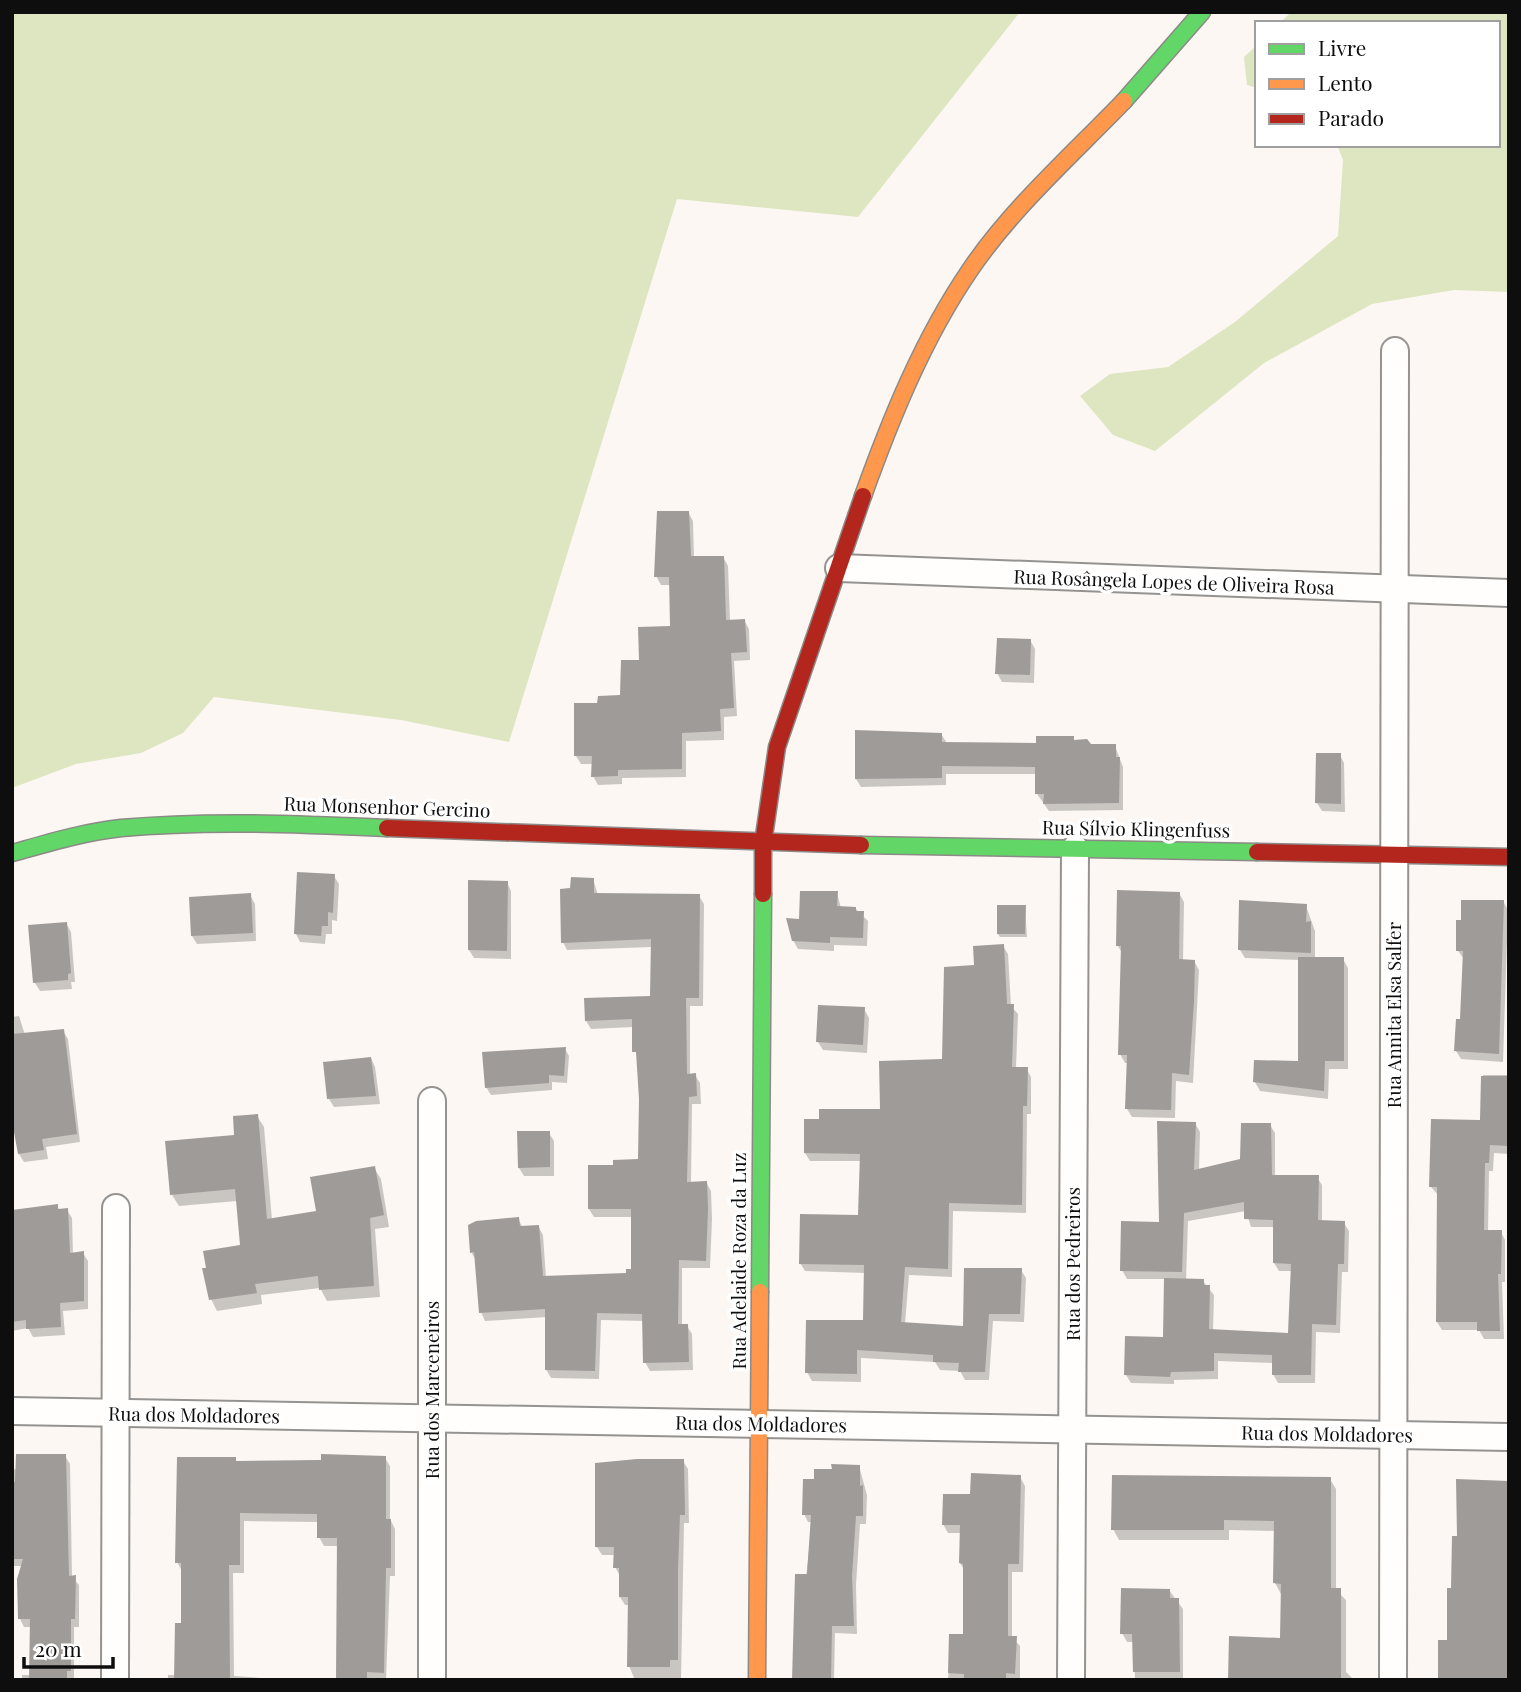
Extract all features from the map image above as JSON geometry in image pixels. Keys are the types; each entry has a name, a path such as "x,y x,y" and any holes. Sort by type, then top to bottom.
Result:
{"main road":[{"name":"Rua Adelaide Roza da Luz","path":"757,1680 763,844 776,747 903,391 934,329 971,269 1017,212 1144,79 1202,12"},
{"name":"Rua Monsenhor Gercino","path":"12,852 65,838 120,828 206,822 346,825 763,844"},
{"name":"Rua Sílvio Klingenfuss","path":"763,844 1509,857"}],"street":[{"name":"Rua Annita Elsa Salfer","path":"1393,1680 1395,351"},
{"name":"Rua Rosângela Lopes de Oliveira Rosa","path":"839,568 1394,591 1509,593"},
{"name":"Rua dos Pedreiros","path":"1071,1680 1076,849"},
{"name":"Rua dos Marceneiros","path":"432,1101 432,1680"},
{"path":"115,1680 116,1208"},
{"name":"Rua dos Moldadores","path":"12,1412 1509,1437"}],"green space":[{"path":"12,12 1020,12 858,217 677,199 509,742 401,720 214,697 183,733 141,753 76,764 12,788"},
{"path":"1291,12 1509,12 1509,292 1454,290 1372,304 1264,363 1155,451 1113,435 1080,396 1110,374 1168,367 1235,322 1338,236 1343,160 1338,147 1500,147 1500,21 1282,21"},
{"path":"1255,47 1255,87 1247,85 1244,57"}],"building":[{"path":"657,511 689,511 691,556 724,556 726,620 745,619 747,652 731,653 734,708 720,709 721,731 682,733 682,769 618,770 618,776 591,777 592,756 574,756 574,703 597,703 598,696 620,695 621,660 639,660 638,627 670,626 669,577 654,577"},
{"path":"997,638 1031,639 1030,675 995,674"},
{"path":"855,730 942,733 942,742 1036,743 1036,736 1074,736 1074,740 1087,739 1091,744 1116,744 1116,757 1120,757 1119,803 1043,804 1044,794 1035,794 1035,767 942,766 942,778 855,779"},
{"path":"1316,753 1341,753 1341,804 1315,803"},
{"path":"297,872 335,874 333,913 328,912 328,926 322,926 321,936 294,934"},
{"path":"571,877 594,878 594,893 700,894 699,998 686,998 687,1074 696,1073 697,1096 689,1097 687,1182 707,1181 708,1209 706,1261 679,1260 678,1324 688,1324 689,1362 643,1363 642,1314 597,1313 595,1371 545,1370 545,1309 479,1313 474,1252 470,1253 468,1225 476,1221 519,1217 520,1226 539,1225 543,1276 626,1273 626,1269 631,1269 631,1209 588,1209 588,1165 613,1165 613,1160 638,1159 639,1099 636,1052 632,1052 632,1019 585,1021 584,998 650,996 651,939 561,943 560,889 570,888"},
{"path":"468,880 508,881 507,951 468,950"},
{"path":"1117,890 1180,892 1179,959 1195,960 1194,1001 1189,1075 1172,1073 1171,1110 1125,1109 1127,1055 1118,1055 1121,946 1116,946"},
{"path":"800,891 838,891 837,906 856,907 856,911 864,911 863,938 830,937 830,943 792,941 786,918 799,919"},
{"path":"251,893 253,933 191,936 189,897"},
{"path":"1239,900 1307,904 1306,922 1311,921 1311,953 1238,950"},
{"path":"1461,900 1504,900 1499,1054 1454,1051 1456,1019 1460,1019 1463,951 1456,951 1456,920 1461,920"},
{"path":"997,905 1026,905 1025,934 997,934"},
{"path":"67,922 71,973 68,974 68,980 33,983 28,925"},
{"path":"1004,944 1007,1004 1014,1004 1012,1067 1028,1067 1027,1106 1023,1106 1022,1205 949,1203 948,1269 905,1267 901,1322 963,1326 964,1268 1022,1268 1020,1314 989,1314 985,1372 958,1372 959,1363 933,1362 933,1355 857,1350 857,1374 805,1373 806,1320 863,1320 864,1265 799,1264 800,1214 858,1215 860,1154 804,1153 804,1119 819,1119 819,1109 880,1109 879,1061 942,1059 944,967 974,965 973,946"},
{"path":"1298,957 1344,957 1344,1061 1325,1061 1324,1091 1253,1082 1254,1060 1298,1061"},
{"path":"818,1005 865,1007 863,1045 816,1042"},
{"path":"64,1029 77,1134 42,1139 44,1150 18,1154 12,1121 12,1034"},
{"path":"566,1047 564,1076 549,1075 549,1083 485,1088 482,1052"},
{"path":"371,1057 376,1096 327,1099 323,1062"},
{"path":"1481,1076 1509,1076 1509,1146 1490,1145 1489,1163 1485,1163 1484,1230 1502,1230 1501,1274 1498,1274 1500,1331 1477,1331 1477,1322 1436,1322 1437,1187 1429,1187 1431,1119 1480,1120"},
{"path":"258,1114 267,1219 316,1211 310,1177 375,1166 384,1215 370,1218 374,1286 319,1290 318,1276 255,1284 257,1293 209,1300 202,1268 206,1268 203,1251 240,1245 235,1189 170,1195 165,1141 234,1135 233,1116"},
{"path":"1157,1121 1196,1122 1194,1170 1240,1159 1241,1123 1271,1123 1272,1175 1319,1175 1318,1220 1345,1221 1344,1264 1338,1264 1336,1325 1312,1324 1311,1375 1272,1375 1272,1355 1214,1353 1214,1371 1171,1372 1170,1377 1124,1375 1125,1336 1163,1337 1164,1278 1204,1279 1204,1285 1210,1285 1209,1329 1288,1333 1291,1264 1273,1263 1273,1220 1244,1219 1244,1202 1184,1213 1182,1272 1120,1271 1121,1221 1159,1222"},
{"path":"517,1131 550,1131 550,1167 518,1168"},
{"path":"58,1204 58,1209 68,1208 70,1253 84,1251 84,1301 60,1303 61,1327 26,1329 26,1320 12,1322 12,1210"},
{"path":"16,1454 66,1454 69,1576 76,1575 75,1619 71,1619 71,1671 67,1671 67,1680 29,1680 30,1619 18,1619 17,1579 23,1559 12,1559 12,1482 15,1482"},
{"path":"321,1454 386,1456 386,1519 391,1519 391,1568 386,1568 384,1673 367,1672 367,1680 336,1680 337,1538 317,1538 317,1514 240,1513 240,1565 229,1565 230,1680 174,1680 175,1623 181,1623 181,1563 175,1563 177,1457 236,1457 236,1461 321,1460"},
{"path":"637,1459 684,1459 685,1515 680,1515 678,1569 678,1660 670,1660 670,1667 627,1667 628,1597 619,1597 619,1568 613,1568 614,1547 595,1547 595,1463"},
{"path":"831,1464 860,1465 860,1486 863,1485 863,1516 856,1516 852,1576 854,1626 832,1626 831,1680 792,1680 795,1574 807,1574 811,1515 802,1515 803,1479 814,1479 814,1469 832,1469"},
{"path":"971,1473 1021,1475 1019,1564 1008,1564 1008,1636 1017,1636 1015,1674 1006,1673 1006,1680 964,1680 964,1674 948,1673 949,1634 963,1634 963,1564 959,1563 960,1525 942,1525 943,1494 970,1494"},
{"path":"1112,1475 1331,1477 1331,1588 1341,1588 1341,1680 1228,1680 1229,1636 1280,1638 1281,1584 1273,1583 1274,1521 1224,1520 1224,1530 1111,1530"},
{"path":"1456,1479 1509,1481 1509,1680 1438,1680 1438,1640 1447,1640 1447,1588 1451,1588 1452,1536 1457,1536"},
{"path":"1121,1588 1170,1589 1170,1598 1179,1598 1180,1672 1133,1672 1132,1634 1120,1634"}],"traffic: fast":[{"path":"1124,101 1202,12"},
{"path":"12,853 66,838 121,828 187,824 387,828"},
{"path":"861,845 1257,852"},
{"path":"760,1292 763,894"}],"traffic: slow":[{"path":"863,496 909,380 937,323 970,270 1004,225 1043,182 1124,101"},
{"path":"757,1680 760,1292"}],"traffic: jam":[{"path":"763,894 763,843 777,747 863,496"},
{"path":"387,828 861,845"},
{"path":"1257,852 1509,857"}]}
